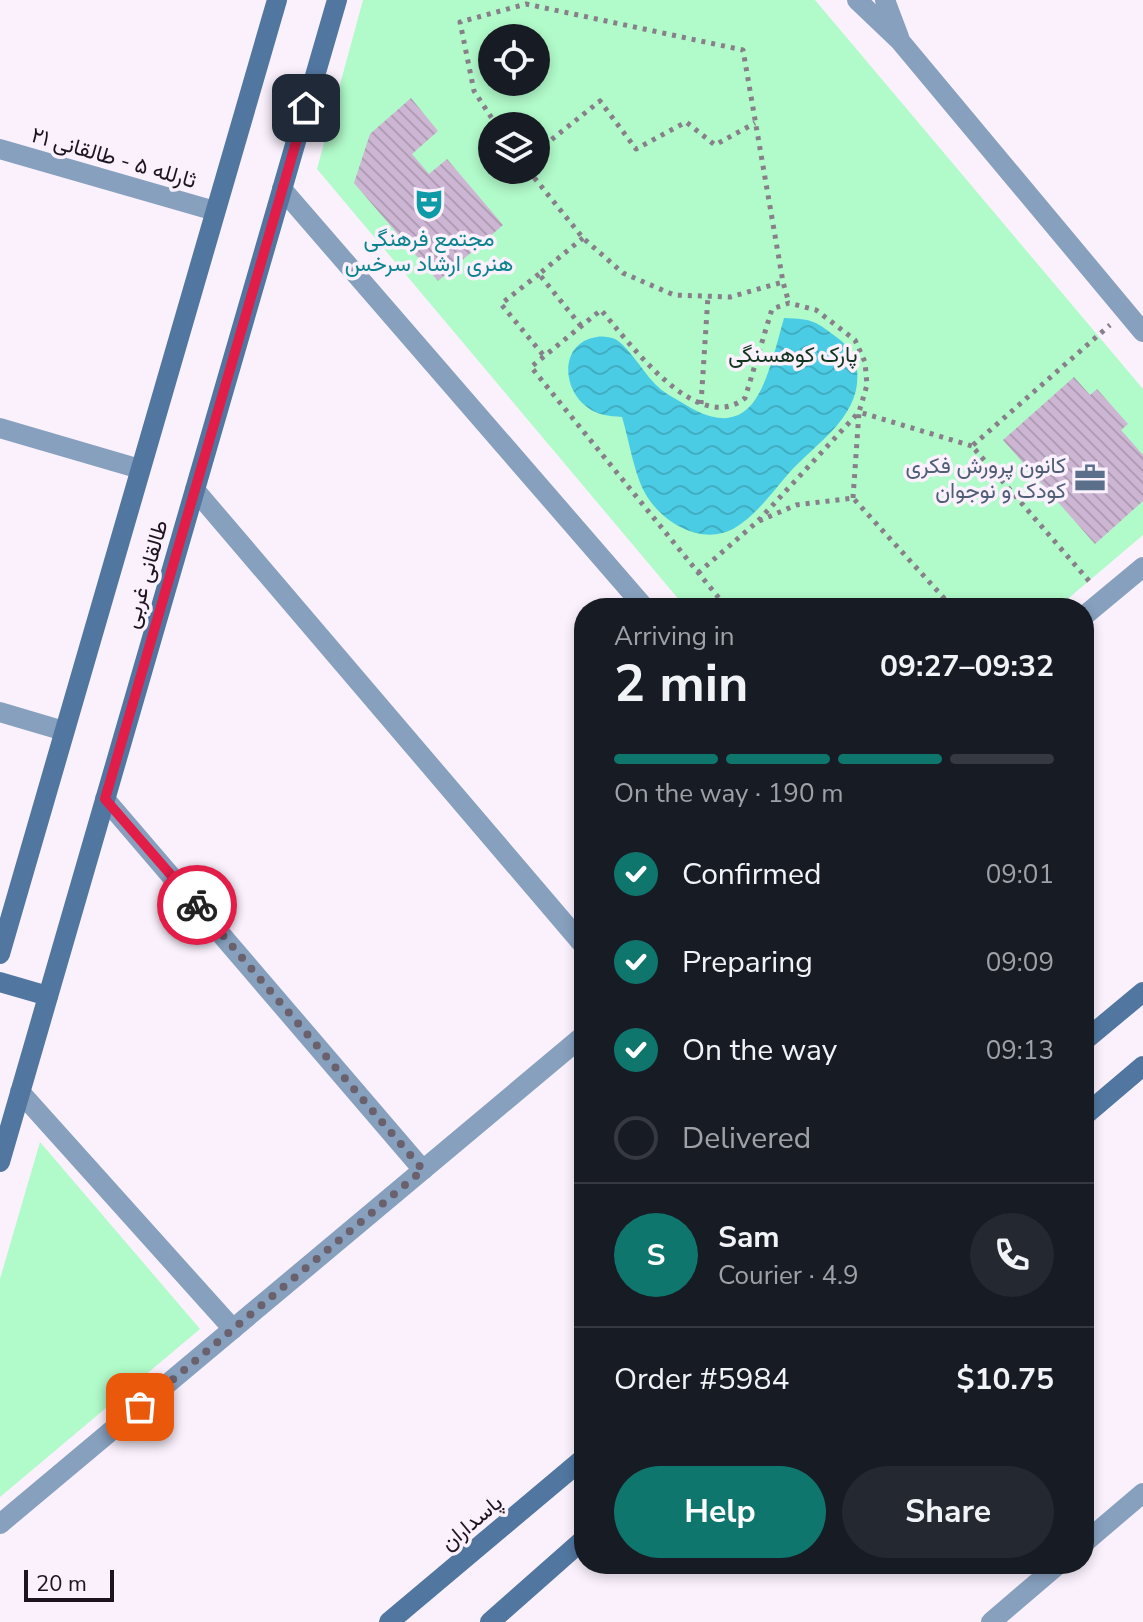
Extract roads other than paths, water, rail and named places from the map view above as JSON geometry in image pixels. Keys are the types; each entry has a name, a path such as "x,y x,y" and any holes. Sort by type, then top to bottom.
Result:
{"main road":[{"name":"طالقانی غربی","path":"0,954 277,0"},
{"name":"طالقانی غربی","path":"0,1162 337,0"},
{"path":"0,982 48,996"},
{"path":"1094,1033 1143,992"},
{"path":"1094,1108 1143,1066"},
{"name":"پاسداران","path":"389,1622 574,1466"},
{"path":"490,1622 574,1548"}],"street":[{"path":"857,0 900,41 1143,332"},
{"path":"885,0 900,41"},
{"name":"ثارلله ۵ - طالقانی ۲۱","path":"0,149 215,211"},
{"path":"282,189 636,598"},
{"path":"0,428 140,469"},
{"path":"195,490 574,934"},
{"path":"1094,608 1143,567"},
{"path":"0,712 64,731"},
{"path":"105,799 423,1170"},
{"path":"0,1524 574,1043"},
{"path":"20,1092 233,1329"},
{"path":"1094,1535 1143,1493"},
{"path":"991,1622 1047,1574"}],"water":[{"path":"784,318 814,322 846,345 857,370 857,386 845,415 756,511 733,529 708,535 695,533 671,522 652,504 641,485 622,417 595,412 578,399 569,378 571,356 576,347 585,341 599,337 615,339 659,388 698,412 726,418 744,412 758,396"}],"place":[{"name":"مجتمع فرهنگی هنری ارشاد سرخس","path":"429,204"},
{"name":"کانون پرورش فکری کودک و نوجوان","path":"1090,478"}],"park label":[{"name":"پارک کوهسنگی","path":"793,354"}]}
